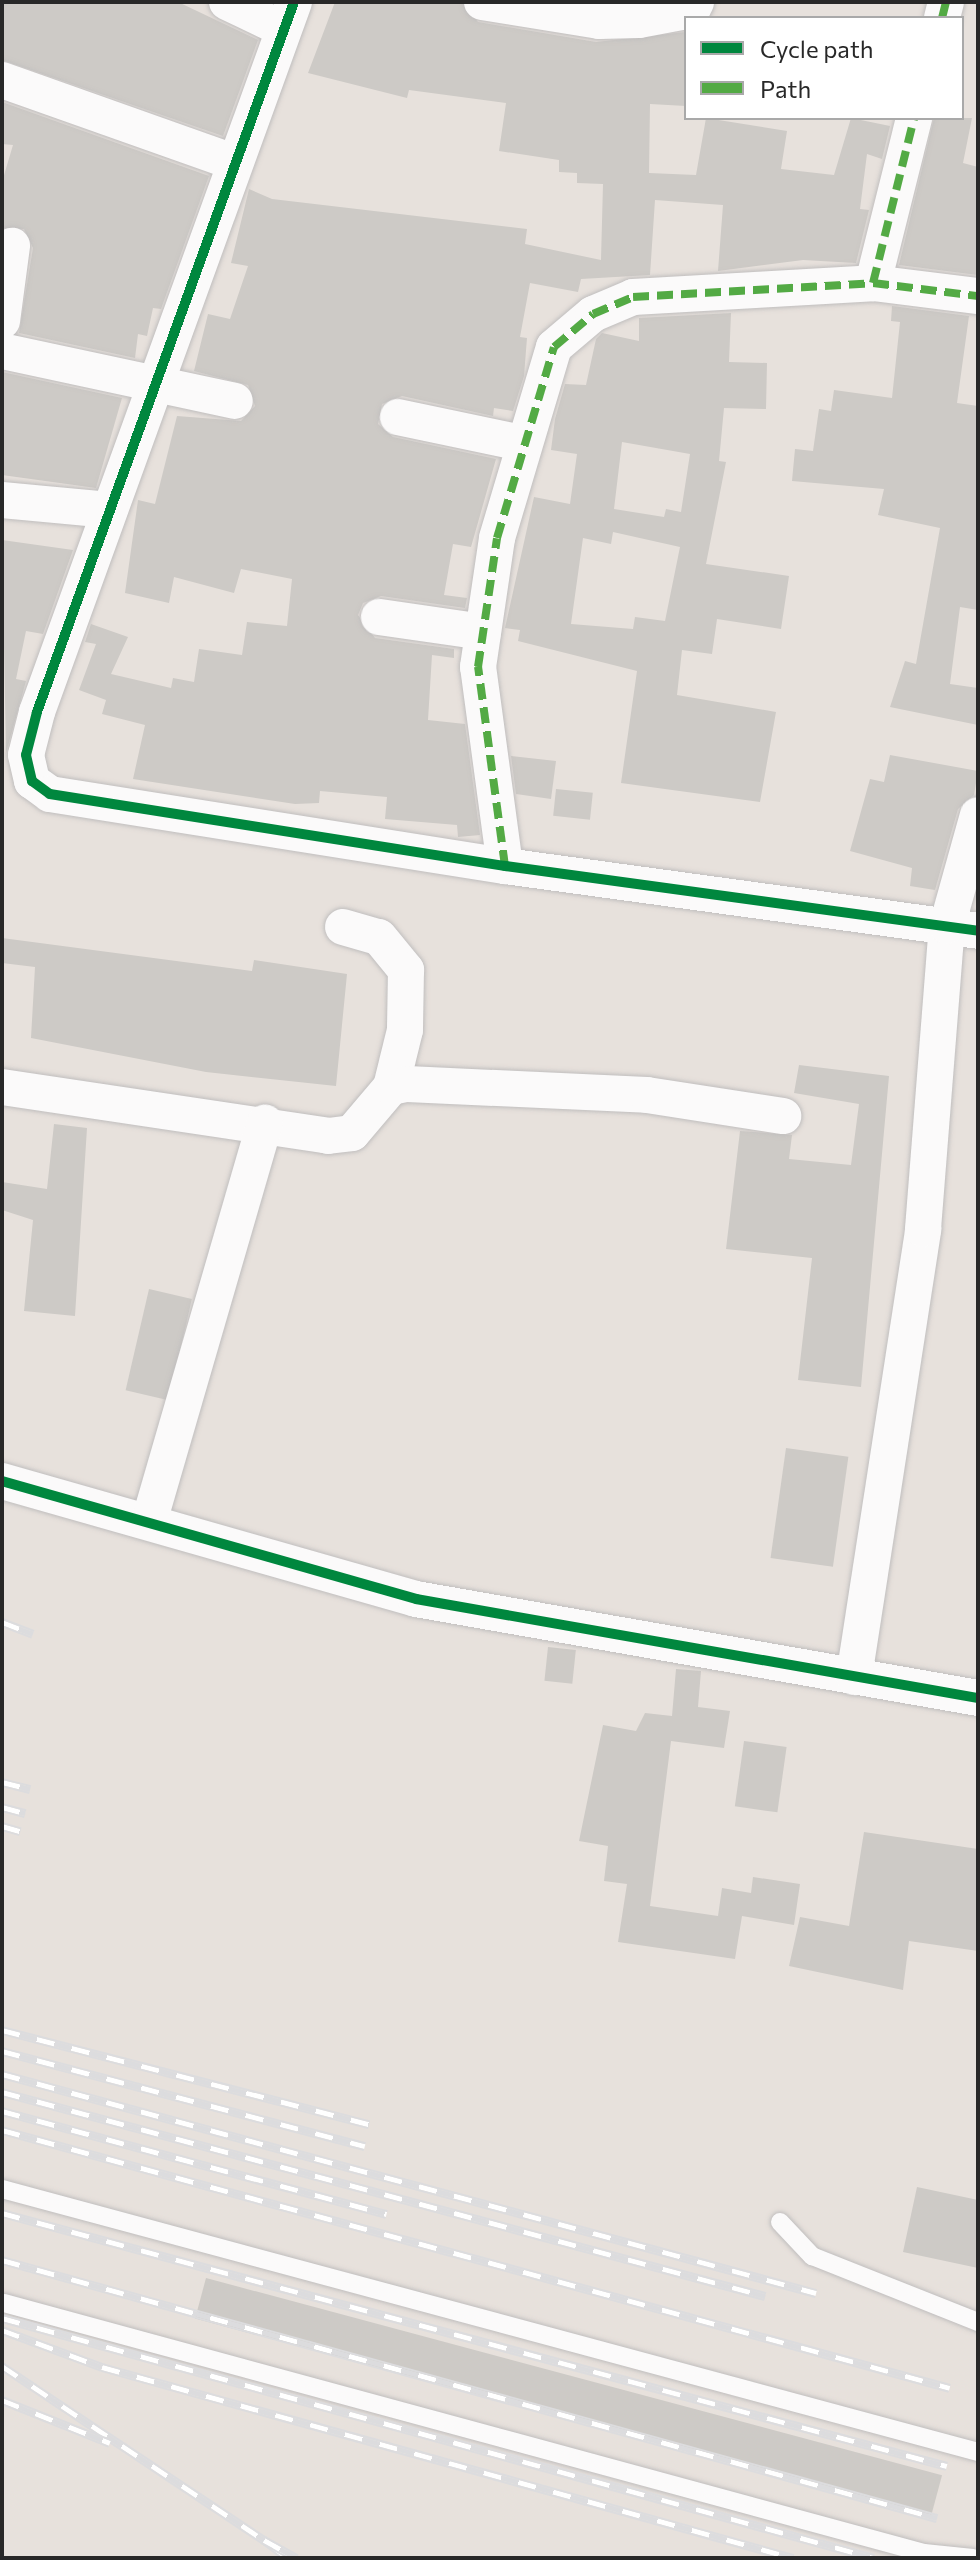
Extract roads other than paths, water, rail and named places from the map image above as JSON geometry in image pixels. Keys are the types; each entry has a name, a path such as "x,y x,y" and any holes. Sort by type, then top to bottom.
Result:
{"street":[{"path":"227,2 288,16 37,712 17,786 50,794 505,866 962,928"},
{"path":"482,2 599,21 654,18 692,10 696,2"},
{"path":"2,80 233,162"},
{"path":"873,283 914,120"},
{"path":"2,321 12,246"},
{"path":"505,866 487,773 478,667 521,443 544,393 554,347 593,314 633,297 873,283 978,296"},
{"path":"2,351 235,401"},
{"path":"398,417 521,443"},
{"path":"2,500 110,510"},
{"path":"379,617 483,632"},
{"path":"854,1677 923,1229 978,815"},
{"path":"2,1087 265,1123 328,1136 352,1133 391,1087 405,1030 406,970 379,937 343,927"},
{"path":"391,1087 647,1095 783,1116"},
{"path":"149,1522 265,1123"},
{"path":"2,1481 416,1599 978,1698"}],"lane":[{"path":"2,2189 978,2452"},
{"path":"780,2222 812,2256 978,2322"},
{"path":"4,2303 924,2553 973,2558"}],"railway":[{"path":"2,1622 33,1634"},
{"path":"2,1782 30,1789"},
{"path":"2,1807 25,1813"},
{"path":"2,1826 20,1831"},
{"path":"2,2030 369,2124"},
{"path":"2,2051 365,2146"},
{"path":"2,2074 816,2293"},
{"path":"2,2092 765,2296"},
{"path":"2,2111 386,2214"},
{"path":"2,2130 950,2388"},
{"path":"2,2213 947,2466"},
{"path":"2,2260 937,2518"},
{"path":"2,2318 874,2558"},
{"path":"2,2330 102,2367 793,2558"},
{"path":"2,2366 264,2540"},
{"path":"2,2400 110,2443"},
{"path":"288,2558 264,2540 296,2558"}]}
